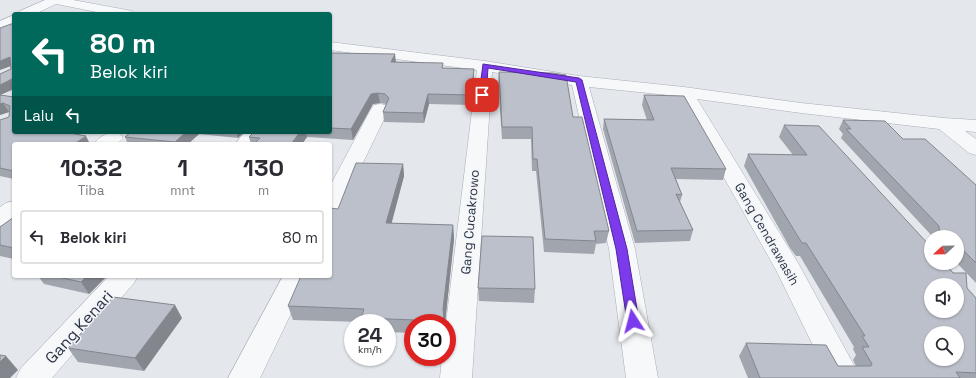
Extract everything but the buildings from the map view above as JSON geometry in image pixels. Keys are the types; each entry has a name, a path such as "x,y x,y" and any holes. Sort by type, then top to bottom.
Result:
{"street":[{"path":"29,12 54,0 117,12"},
{"path":"0,26 12,20"},
{"path":"332,47 801,108 944,124 976,126"},
{"name":"Gang Cucakrowo","path":"456,378 469,228 486,66"},
{"path":"579,80 622,249 642,378"},
{"name":"Gang Cendrawasih","path":"684,92 789,270 845,378"},
{"path":"801,108 822,131"},
{"path":"332,204 380,109"},
{"path":"944,124 976,149"},
{"path":"247,142 253,134"},
{"path":"0,218 12,209"},
{"name":"Gang Kenari","path":"32,378 123,278"},
{"path":"244,378 295,278"}],"route":[{"path":"482,95 486,66 579,80 622,249 633,321"}]}
